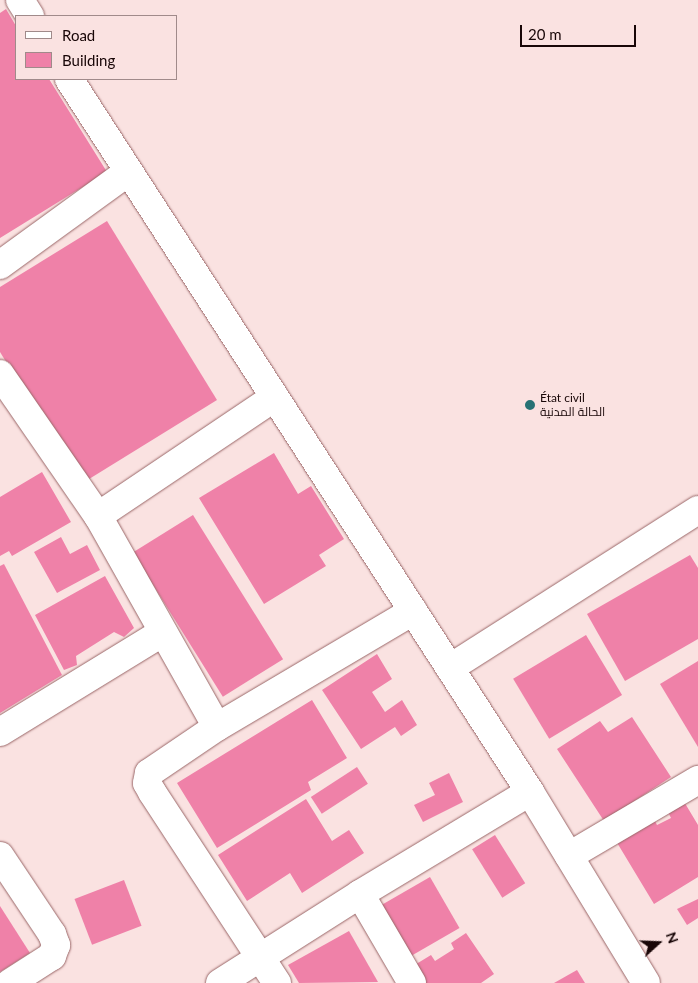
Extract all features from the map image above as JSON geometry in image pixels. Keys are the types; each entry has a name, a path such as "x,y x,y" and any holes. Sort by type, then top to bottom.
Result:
{"street":[{"path":"20,0 29,15"},
{"path":"70,80 530,792 646,983"},
{"path":"0,265 128,172"},
{"path":"0,374 98,516 217,727"},
{"path":"98,516 275,397"},
{"path":"450,668 698,510"},
{"path":"277,983 147,782 149,773 217,727 413,611"},
{"path":"0,732 163,632"},
{"path":"569,856 698,780"},
{"path":"220,983 360,894 530,792"},
{"path":"0,856 52,934 56,945 52,956 10,983"},
{"path":"360,894 412,983"}],"building":[{"path":"6,9 15,24 15,80 50,80 107,172 0,238 0,13"},
{"path":"107,221 217,400 81,484 0,352 0,287"},
{"path":"274,453 298,494 311,486 344,539 319,555 326,566 264,604 199,498"},
{"path":"42,472 71,522 12,556 9,551 0,556 0,497"},
{"path":"193,515 283,659 223,697 133,553"},
{"path":"61,537 70,554 87,545 100,570 57,593 34,552"},
{"path":"690,555 698,568 698,639 625,681 587,614"},
{"path":"4,564 62,675 0,713 0,566"},
{"path":"105,576 134,628 124,637 114,632 76,656 77,665 64,670 35,615"},
{"path":"586,635 622,695 549,739 513,679"},
{"path":"377,654 392,679 372,692 385,712 402,700 417,725 401,736 395,727 361,749 322,690"},
{"path":"698,661 698,747 660,684"},
{"path":"312,700 347,758 308,782 311,790 217,848 177,783"},
{"path":"632,717 671,777 604,821 557,749 600,721 608,732"},
{"path":"357,767 368,784 322,814 311,797"},
{"path":"449,773 463,802 423,822 414,805 435,795 429,783"},
{"path":"306,799 332,841 349,830 364,853 302,893 290,873 247,901 218,855"},
{"path":"683,800 698,825 698,877 654,904 616,841 654,819 657,825 671,818 667,810"},
{"path":"495,835 525,883 502,898 472,849"},
{"path":"430,877 460,928 408,958 378,907"},
{"path":"124,880 142,926 92,945 75,899"},
{"path":"698,899 698,918 687,925 677,909"},
{"path":"0,906 30,953 0,972"},
{"path":"349,931 378,982 299,983 288,965"},
{"path":"466,933 494,974 481,983 424,983 413,966 431,955 435,961 454,949 451,943"},
{"path":"577,970 585,983 554,983"}],"place":[{"name":"État civil الحالة المدنية","path":"530,405"}]}
